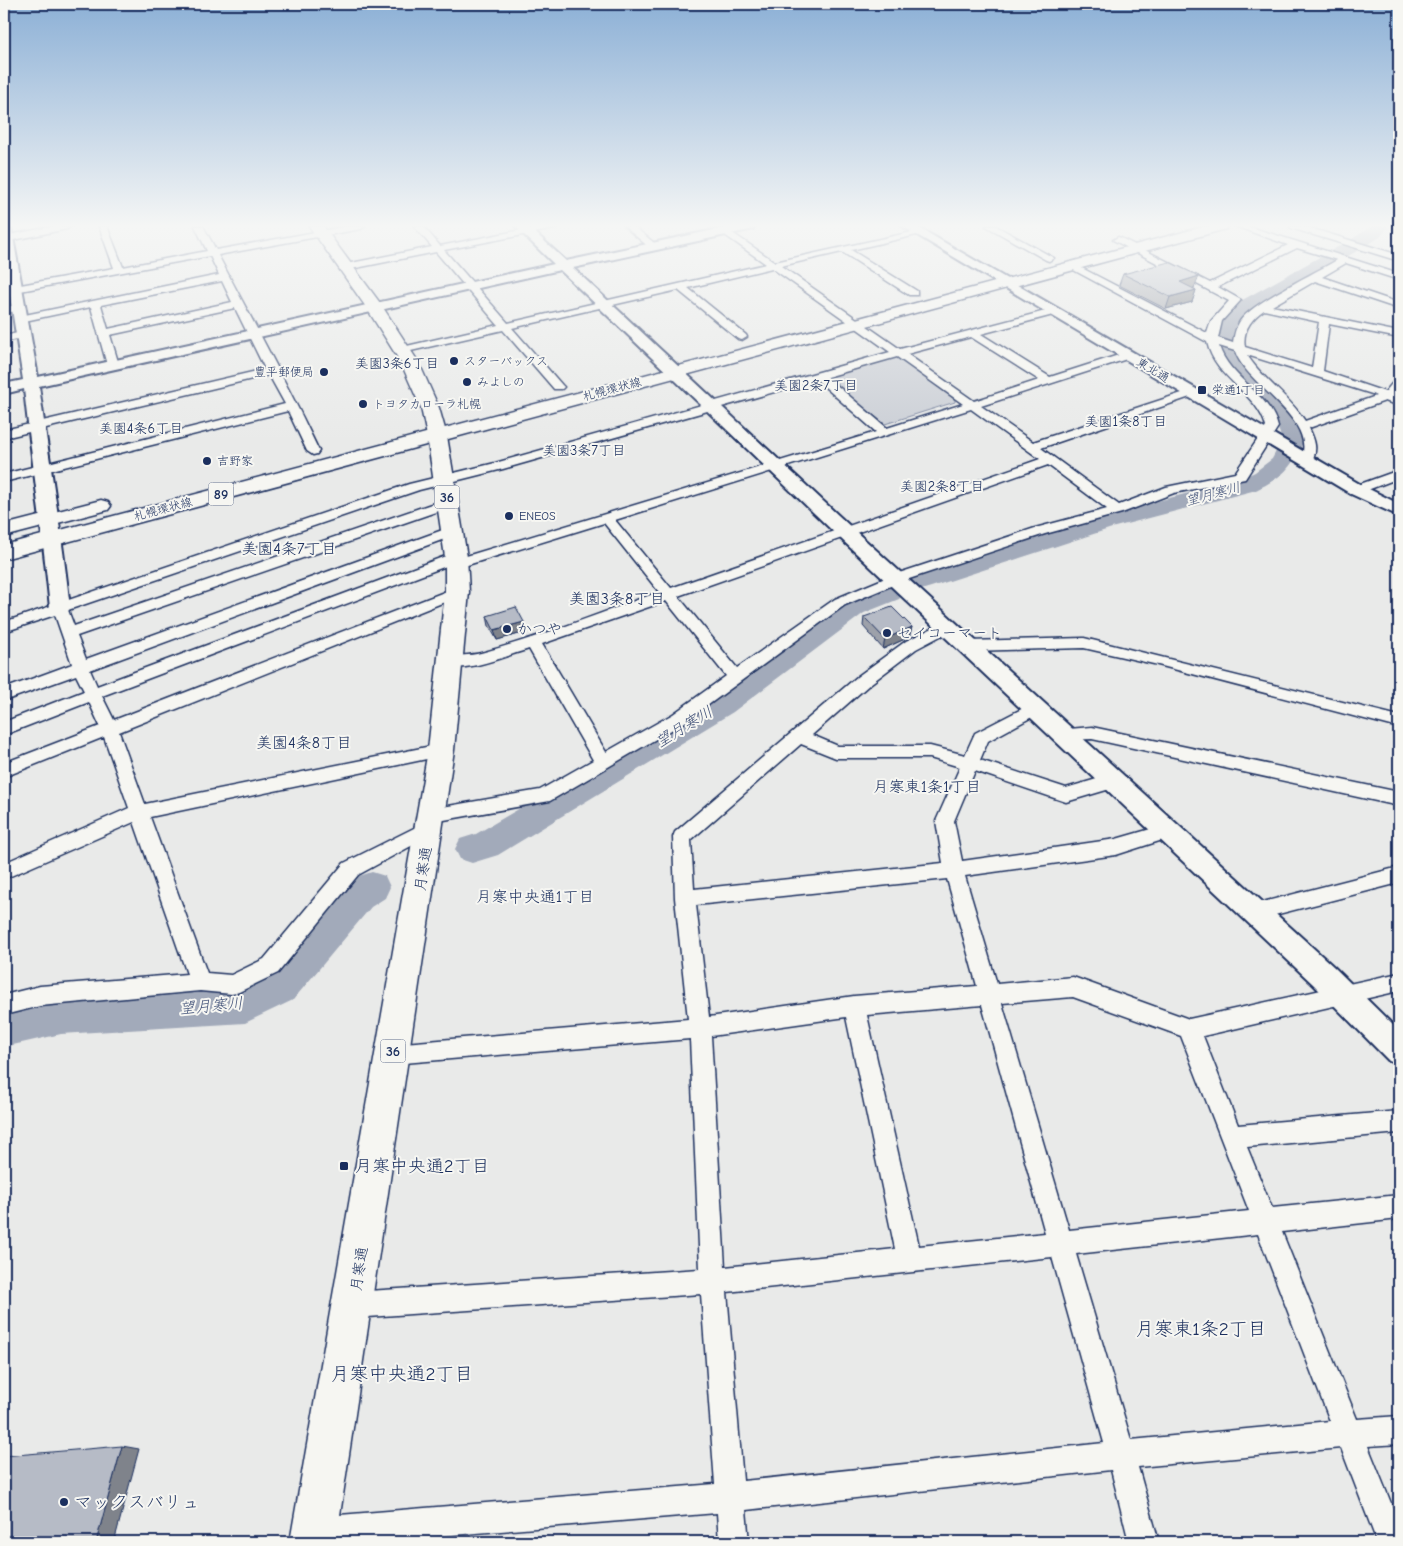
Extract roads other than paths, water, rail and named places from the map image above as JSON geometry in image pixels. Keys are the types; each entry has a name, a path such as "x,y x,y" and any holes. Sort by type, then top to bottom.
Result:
{"main road":[{"name":"月寒通","path":"314,1537 353,1305 441,750 456,561 445,480 440,424 402,350 368,298"},
{"path":"822,316 892,298"},
{"name":"札幌環状線","path":"4,531 51,529 440,424 669,365 950,298"},
{"name":"札幌環状線","path":"540,391 669,365 722,343 760,332"},
{"name":"札幌環状線","path":"151,493 313,451 440,424"},
{"name":"札幌環状線","path":"4,552 51,529 122,500"}],"street":[{"path":"11,298 22,335 31,384 60,608 81,668 109,727 200,982"},
{"path":"14,312 94,303 118,298"},
{"path":"235,298 292,406 313,451"},
{"path":"4,390 410,298"},
{"path":"481,298 558,386"},
{"path":"598,298 895,579 1342,993 1399,1051"},
{"path":"402,350 629,298"},
{"path":"695,298 742,337"},
{"path":"821,298 1050,460 1117,510"},
{"name":"東北通","path":"1030,298 1357,490 1399,511"},
{"path":"1133,298 1215,341 1386,396 1399,403"},
{"path":"4,1005 40,996 200,982 232,985 271,966 351,869 430,822 544,796 679,718 840,602 895,579 1040,531 1117,510 1172,490 1236,478 1271,440 1272,422 1263,408 1224,369 1216,355 1213,326 1219,315 1236,300 1233,298"},
{"path":"1276,298 1252,314 1240,328 1236,348 1249,368 1277,395 1303,426 1310,445 1304,459"},
{"path":"1376,298 1399,306"},
{"path":"94,303 113,365"},
{"path":"104,332 238,304"},
{"path":"1262,306 1399,335"},
{"path":"4,627 414,488 500,466 899,353 1053,312"},
{"path":"1317,373 1324,320"},
{"path":"973,334 1049,381"},
{"path":"4,339 22,335"},
{"path":"4,695 81,668 456,561 885,433 1129,355"},
{"path":"4,434 272,371"},
{"path":"819,376 885,433"},
{"path":"1303,426 1386,396 1399,382"},
{"path":"1031,447 1192,393"},
{"path":"4,478 292,406"},
{"path":"449,662 480,659 533,642 1050,460"},
{"path":"1357,490 1399,474"},
{"path":"70,633 448,503"},
{"path":"606,517 736,678"},
{"path":"4,729 94,693 456,561"},
{"path":"4,770 109,727 456,561"},
{"path":"734,1542 713,1282 700,1028 685,898 682,837 864,680 911,645 947,626"},
{"path":"533,642 603,762"},
{"path":"968,646 1084,644 1168,662 1399,722"},
{"path":"1035,708 981,737 946,821 954,870 991,994 1144,1542"},
{"path":"1063,734 1092,733 1399,799"},
{"path":"799,736 836,752 930,752 970,763 1066,795 1114,781"},
{"path":"4,871 139,812 441,750"},
{"path":"685,898 954,870 1116,847 1168,831"},
{"path":"1255,912 1399,874"},
{"path":"392,1054 700,1028 854,1006 1073,987 1189,1029 1342,993 1399,982"},
{"path":"854,1006 910,1260"},
{"path":"1189,1029 1392,1542"},
{"path":"1232,1137 1399,1122"},
{"path":"353,1305 713,1282 1399,1207"},
{"path":"314,1537 731,1497 1121,1455 1399,1430"}],"waterway":[{"name":"望月寒川","path":"921,581 1106,522 1247,485 1263,477 1282,463 1293,440 1287,424 1275,405 1238,369 1225,346 1225,334 1231,321 1244,307 1260,298"},
{"name":"望月寒川","path":"472,849 486,845 722,704 854,607 889,593"},
{"name":"望月寒川","path":"4,1028 61,1016 245,1005 279,988 358,896 372,887"}],"place":[{"name":"スターバックス","path":"454,361"},
{"name":"豊平郵便局","path":"324,372"},
{"name":"みよしの","path":"467,382"},
{"name":"栄通1丁目","path":"1202,390"},
{"name":"トヨタカローラ札幌","path":"363,404"},
{"name":"吉野家","path":"207,461"},
{"name":"ENEOS","path":"509,516"},
{"name":"かつや","path":"507,629"},
{"name":"セイコーマート","path":"887,633"},
{"name":"月寒中央通2丁目","path":"344,1166"},
{"name":"マックスバリュ","path":"64,1502"}],"district":[{"name":"美園3条6丁目","path":"397,363"},
{"name":"美園2条7丁目","path":"816,385"},
{"name":"美園1条8丁目","path":"1126,421"},
{"name":"美園4条6丁目","path":"141,428"},
{"name":"美園3条7丁目","path":"584,450"},
{"name":"美園2条8丁目","path":"942,486"},
{"name":"美園4条7丁目","path":"289,549"},
{"name":"美園3条8丁目","path":"617,599"},
{"name":"美園4条8丁目","path":"304,743"},
{"name":"月寒東1条1丁目","path":"927,787"},
{"name":"月寒中央通1丁目","path":"535,897"},
{"name":"月寒東1条2丁目","path":"1201,1329"},
{"name":"月寒中央通2丁目","path":"402,1374"}]}
